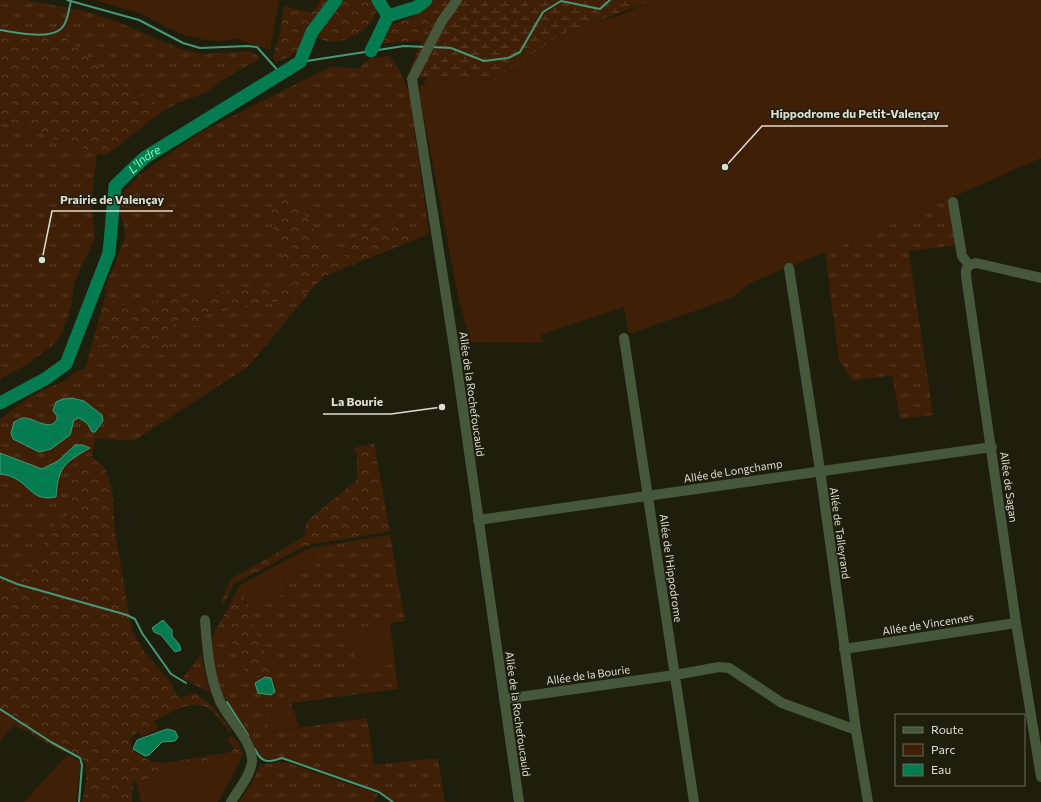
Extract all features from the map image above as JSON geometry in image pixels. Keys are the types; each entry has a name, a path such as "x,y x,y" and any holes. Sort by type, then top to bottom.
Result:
{"street":[{"name":"Allée de la Rochefoucauld","path":"457,0 442,20 412,79 454,347 519,802"},
{"path":"953,202 962,256 969,265 976,263 1041,278"},
{"name":"Allée de Sagan","path":"969,265 966,270 966,276 992,447 1016,623 1039,749 1041,777"},
{"name":"Allée de Talleyrand","path":"789,268 820,470 844,649 868,802"},
{"name":"Allée de l'Hippodrome","path":"624,338 694,802"},
{"name":"Allée de Longchamp","path":"478,520 820,470 992,447"},
{"path":"205,620 208,657 219,701 242,735 251,754 252,762 248,774 231,802"},
{"name":"Allée de Vincennes","path":"844,649 1016,623"},
{"name":"Allée de la Bourie","path":"504,699 675,676 719,667 729,668 782,704 856,730"}],"green space":[{"path":"0,0 25,0 86,11 118,22 180,49 204,54 250,51 261,58 227,77 205,93 178,103 162,112 154,102 135,89 121,85 67,39 64,29 52,36 0,31"},
{"path":"95,0 279,0 270,50 238,39 219,41 205,40 181,34 139,13"},
{"path":"320,0 331,0 313,24 298,51 289,57 275,62 273,56 280,33 284,6 312,13"},
{"path":"343,0 375,0 376,11 367,27 350,38 341,41 332,42 316,36 326,16"},
{"path":"432,0 449,0 426,40 380,44 383,36 391,26 412,17 424,9"},
{"path":"444,0 654,0 560,35 496,79 407,77 432,14"},
{"path":"653,0 1041,0 1041,158 871,233 750,283 732,298 629,334 624,307 541,335 542,343 468,342 467,329 459,301 420,98 420,86 424,85 426,77 496,79 560,35 590,23 619,16"},
{"path":"64,29 67,39 121,85 135,89 154,102 162,112 106,155 97,154 0,119 0,31 52,36"},
{"path":"389,56 398,68 409,92 429,234 373,219 340,262 316,240 312,226 299,206 288,199 269,217 295,285 276,285 116,306 106,294 105,288 125,238 124,225 118,207 121,195 139,175 199,133 332,66 358,69 370,58"},
{"path":"0,119 97,154 91,203 95,237 74,283 71,307 61,335 53,345 26,365 0,379"},
{"path":"950,197 957,245 909,251 933,415 900,419 892,375 853,381 839,360 825,252"},
{"path":"288,198 299,206 312,226 316,240 340,262 373,219 429,234 325,276 313,288 296,300 259,303 204,315 200,326 174,324 166,355 129,351 92,344 106,294 116,306 277,285 295,285 269,217 270,209"},
{"path":"313,288 249,366 135,440 95,439 92,457 89,456 70,471 72,493 67,515 51,528 27,579 0,568 0,474 18,481 34,494 57,478 66,463 90,448 75,445 58,461 42,469 0,453 0,419 30,396 66,380 76,372 85,369 92,344 129,351 174,324 200,326 204,315 259,303 296,300","holes":["84,401 102,415 95,432 89,429 84,419 74,419 70,435 51,449 39,452 31,450 22,418 43,424 56,423 57,419 53,411"]},
{"path":"374,443 390,531 309,545 301,548 234,584 223,606 222,601 231,579 304,537 307,521 357,480 357,456 354,448"},
{"path":"90,455 105,468 112,490 115,533 132,630 145,653 171,683 174,691 180,698 196,693 212,706 231,730 230,733 212,711 198,705 190,705 174,711 153,722 158,727 151,733 141,736 138,731 130,740 132,750 150,761 165,763 232,752 234,749 227,739 231,736 238,741 240,750 244,754 241,756 171,769 137,785 133,780 132,802 82,802 86,781 86,764 77,754 61,751 27,731 0,720 0,568 27,579 51,528 67,515 72,493 70,471"},
{"path":"390,535 405,621 349,629 358,668 395,664 398,689 291,703 292,706 264,716 271,732 367,718 374,765 438,758 445,802 395,802 380,791 284,758 264,760 221,692 213,664 211,647 216,630 222,619 248,679 275,670 259,641 246,604 288,594 283,577 317,570 312,548"},
{"path":"312,548 317,570 283,577 288,594 246,604 240,585 305,550"},
{"path":"240,585 259,641 275,670 248,679 222,619"},
{"path":"390,623 395,664 358,669 349,629"},
{"path":"201,654 208,686 211,693 182,679"},
{"path":"292,706 300,727 271,732 264,715"},
{"path":"0,712 16,723 0,741"},
{"path":"68,754 81,762 76,802 24,802"},
{"path":"242,754 236,770 218,802 141,802 137,785 167,768"},
{"path":"280,762 289,763 378,794 374,802 239,802 252,782 260,765"}],"water":[{"path":"72,398 84,401 102,415 103,421 95,432 92,432 87,423 79,418 74,420 70,435 51,449 39,452 13,439 11,433 14,422 21,418 27,418 51,425 57,419 57,416 53,411 56,402 63,399"},
{"path":"75,445 83,445 90,448 68,462 64,467 58,479 56,497 48,498 37,495 18,480 0,474 0,453 42,469 58,461"},
{"path":"163,620 172,630 172,636 179,644 181,650 175,652 161,635 154,632 152,628"},
{"path":"265,677 271,678 275,692 271,695 258,693 255,683"},
{"path":"167,729 175,731 178,737 175,741 162,742 149,755 145,756 133,749 137,740"}],"waterway":[{"path":"67,0 139,20 183,43 200,48 257,47 281,74"},
{"name":"L'Indre","path":"0,403 45,379 66,364 109,253 115,186 144,158 300,62 312,32 336,0"},
{"path":"378,0 388,16"},
{"path":"371,51 388,16 417,7 426,0"},
{"path":"432,47 451,48 484,61 508,58 520,52 543,12 561,1 600,9 610,0"},
{"path":"0,30 34,35 52,33 59,30 64,25 71,1"},
{"path":"300,62 404,46 426,47"},
{"path":"0,577 17,584 127,615 135,619 142,633 171,674 186,683"},
{"path":"227,702 248,735"},
{"path":"0,709 51,742 80,758 82,765 79,802"},
{"path":"255,749 257,754 266,761 273,761 282,758 379,792 393,802"}],"place":[{"name":"Hippodrome du Petit-Valençay","path":"725,167"},
{"name":"Prairie de Valençay","path":"42,260"},
{"name":"La Bourie","path":"442,407"}]}
